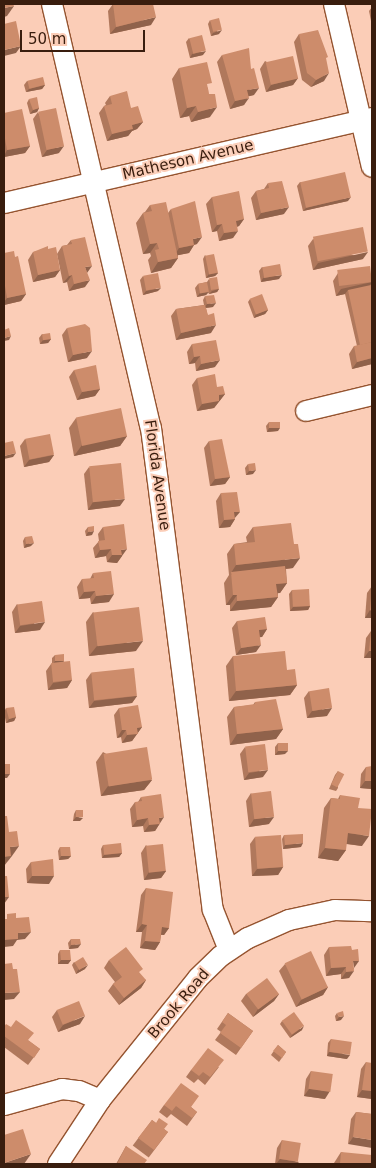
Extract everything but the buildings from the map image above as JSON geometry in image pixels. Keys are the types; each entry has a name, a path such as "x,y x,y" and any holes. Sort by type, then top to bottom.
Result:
{"street":[{"name":"Florida Avenue","path":"52,4 151,428 213,910 229,950"},
{"path":"334,4 367,119 372,167"},
{"name":"Matheson Avenue","path":"4,203 367,119"},
{"path":"306,410 372,394"},
{"name":"Brook Road","path":"58,1164 100,1100 198,978 229,950 289,920 335,910 372,911"},
{"path":"4,1105 62,1089 79,1091 100,1100"}]}
